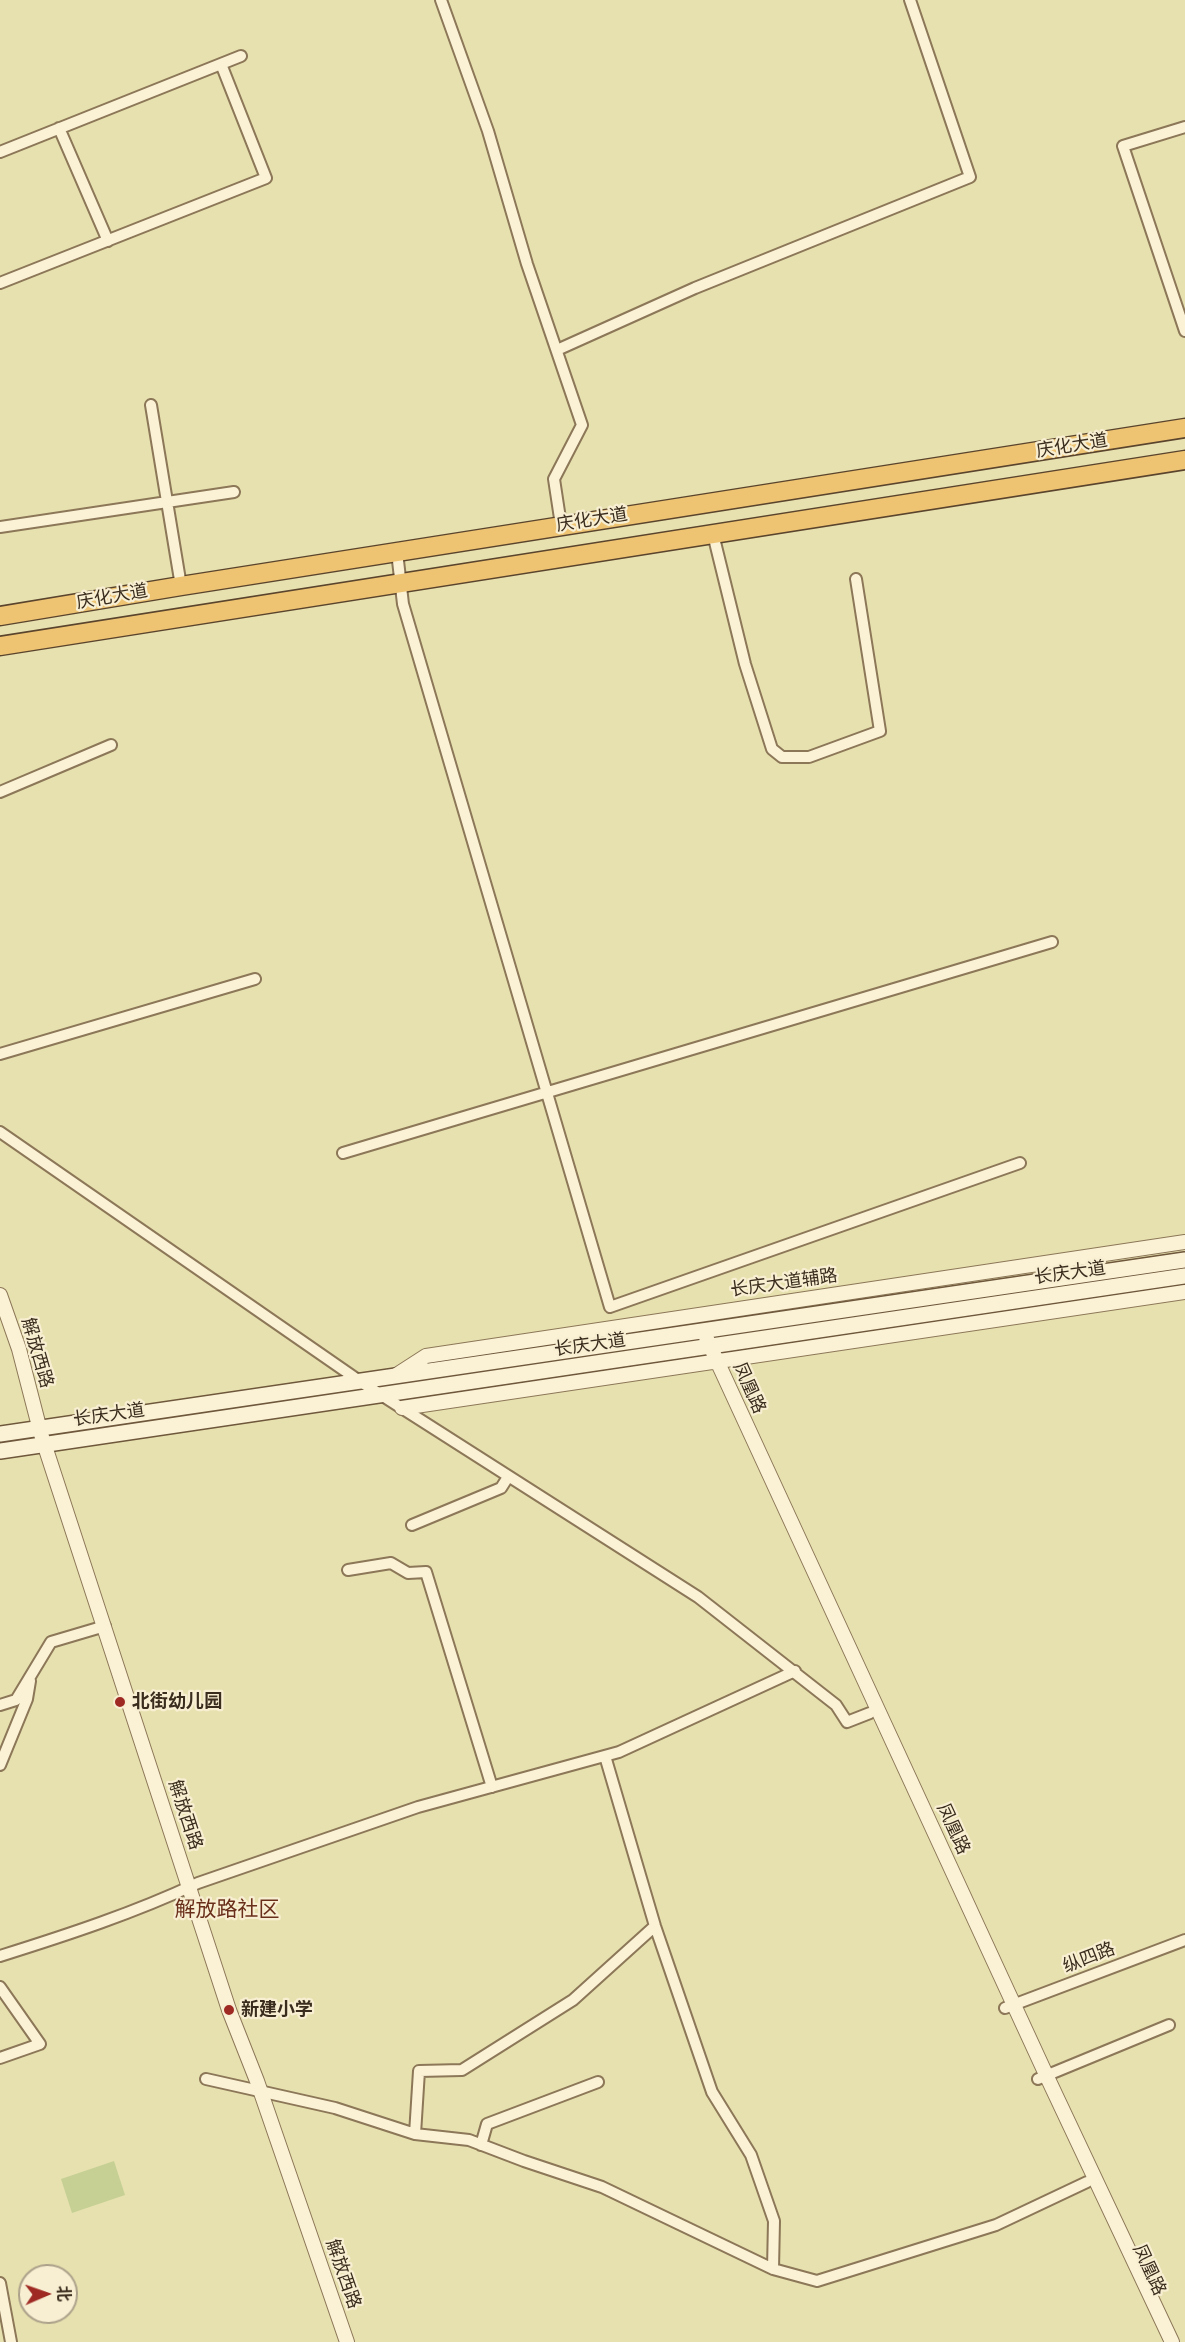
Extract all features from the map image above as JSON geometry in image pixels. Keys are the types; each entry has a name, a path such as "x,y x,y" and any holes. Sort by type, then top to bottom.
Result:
{"highway":[{"name":"庆化大道","path":"0,616 561,525 1185,428"},
{"name":"庆化大道","path":"0,646 1185,460"}],"main road":[{"name":"长庆大道","path":"0,1434 1185,1260"},
{"name":"长庆大道","path":"0,1451 1185,1276"}],"street":[{"path":"441,0 488,131 527,264 582,425 554,479 561,525"},
{"path":"557,350 695,288 970,177 910,0"},
{"path":"0,152 241,56"},
{"path":"0,283 266,178 221,64"},
{"path":"1185,127 1123,146 1185,331"},
{"path":"59,128 108,241"},
{"path":"151,405 181,586"},
{"path":"0,527 234,492"},
{"path":"713,534 748,675 771,749 782,757 809,756 880,731 856,579"},
{"path":"398,552 403,604 610,1307 1020,1163"},
{"path":"0,792 111,745"},
{"path":"344,1153 1052,942"},
{"path":"0,1054 255,979"},
{"path":"0,1132 362,1382 698,1598 836,1705 847,1722 870,1713"},
{"name":"长庆大道辅路","path":"394,1377 426,1356 1185,1242"},
{"path":"402,1408 1185,1292"},
{"name":"解放西路","path":"0,1295 19,1349 35,1429"},
{"name":"解放西路","path":"0,1320 185,1889 220,2012 255,2090 347,2342"},
{"name":"凤凰路","path":"699,1331 870,1713 1010,2008"},
{"name":"凤凰路","path":"713,1363 1162,2342"},
{"path":"412,1525 501,1488 508,1477"},
{"path":"348,1569 392,1563 408,1573 426,1572 492,1786"},
{"path":"0,1705 16,1700 51,1642 101,1627"},
{"path":"0,1956 59,1937 185,1889 409,1810 619,1752 795,1671"},
{"path":"0,1765 27,1699 32,1673"},
{"path":"605,1756 655,1926 712,2092 751,2155 774,2221 773,2269"},
{"path":"415,2134 419,2071 462,2070 573,2000 655,1926"},
{"name":"纵四路","path":"1010,2008 1185,1940"},
{"name":"纵四路","path":"1010,2008 1185,1946"},
{"path":"0,1987 40,2044 0,2058"},
{"path":"1042,2078 1169,2025"},
{"name":"凤凰路","path":"1042,2078 1172,2342"},
{"path":"206,2079 335,2108 415,2134 469,2140 602,2187 773,2269 817,2281 996,2225 1088,2182"},
{"path":"481,2145 486,2124 598,2082"},
{"name":"解放西路","path":"255,2090 337,2342"},
{"path":"0,2283 11,2342"}],"shaded area":[{"path":"0,0 1185,0 1185,2342 0,2342"}],"green space":[{"path":"114,2161 125,2195 72,2213 61,2179"}],"place":[{"name":"北街幼儿园","path":"120,1702"},
{"name":"新建小学","path":"229,2010"}],"district":[{"name":"解放路社区","path":"227,1910"}]}
